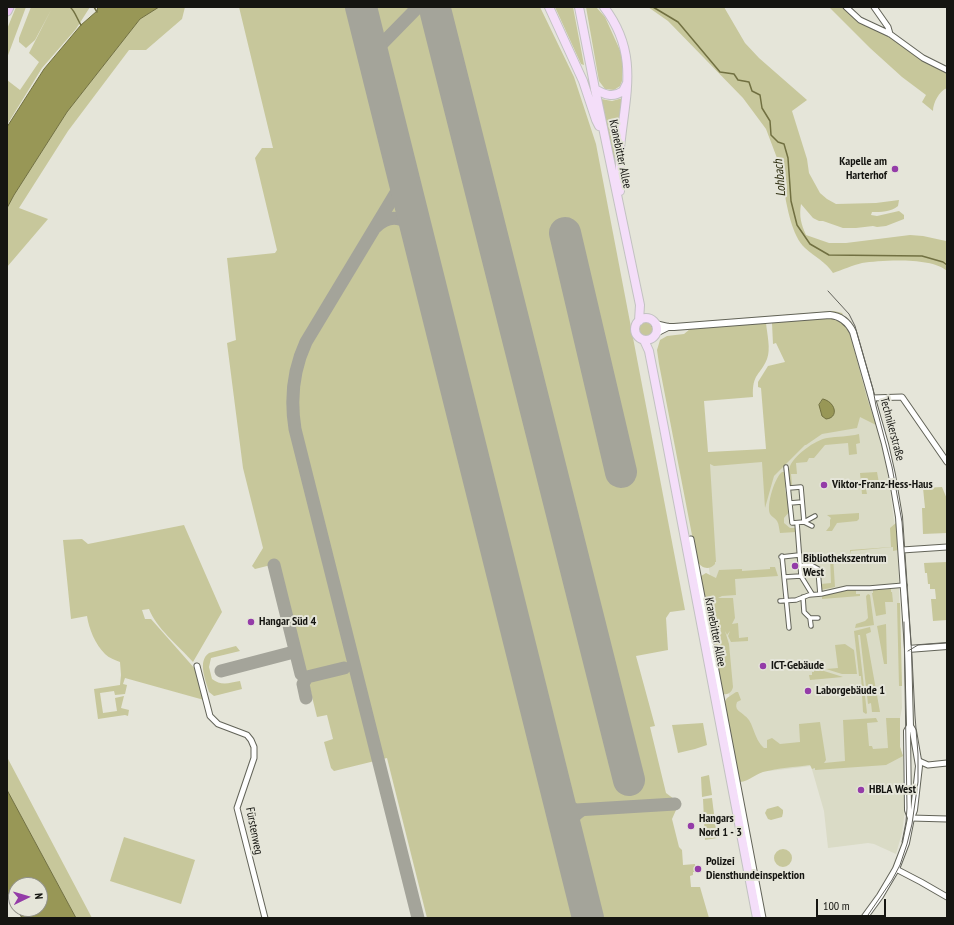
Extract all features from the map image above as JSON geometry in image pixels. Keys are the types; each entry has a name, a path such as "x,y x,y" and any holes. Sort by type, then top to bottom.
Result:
{"highway":[{"path":"7,11 9,7"}],"main road":[{"path":"549,7 578,70 596,120 604,136"},
{"name":"Kranebitter Allee","path":"579,7 604,136 640,305 639,321"},
{"path":"604,7 622,38 626,56 627,96 620,148 620,187 618,201"},
{"path":"595,89 606,95 615,95 623,91 627,81"},
{"name":"Kranebitter Allee","path":"640,305 648,319"},
{"path":"648,319 655,324 651,337 638,337 636,333 636,326 639,321 648,319"},
{"name":"Kranebitter Allee","path":"651,337 649,351 757,918"}],"street":[{"path":"846,7 860,20 890,34 923,58 947,70"},
{"path":"874,7 888,28 890,34"},
{"name":"Technikerstraße","path":"655,324 668,327 827,315 838,316 845,321 853,332 891,468 899,518 908,649 910,726 913,731 918,765 914,810 906,843 896,869 880,896 864,918"},
{"name":"Technikerstraße","path":"651,337 668,327"},
{"path":"872,398 902,397 947,462"},
{"path":"786,467 792,523 804,522 815,516"},
{"path":"789,488 801,487 804,522"},
{"path":"790,503 802,502"},
{"path":"804,522 812,526"},
{"path":"797,523 801,576 812,594"},
{"name":"Kranebitter Allee","path":"691,539 763,918"},
{"path":"902,550 947,546"},
{"path":"789,628 782,556 799,555"},
{"path":"800,566 811,565 819,570 820,594"},
{"path":"784,577 801,576"},
{"path":"780,601 796,600 812,594 820,594 847,588 904,585"},
{"path":"803,597 804,612 810,618 811,626"},
{"path":"810,618 818,618"},
{"path":"908,649 947,646"},
{"name":"Fürstenweg","path":"197,666 210,716 218,724 247,735 254,748 254,758 237,808 265,918"},
{"name":"Technikerstraße","path":"910,726 906,732 908,810 911,818"},
{"path":"918,765 915,772 911,772 907,766 910,760 918,765 947,763"},
{"path":"911,818 947,819"},
{"path":"896,869 947,897"},
{"name":"Fürstenweg","path":"260,918 262,909"}],"shaded area":[{"path":"98,7 159,7 140,19 67,112 7,208 7,127 44,69 81,25 97,11"},
{"path":"856,355 881,443 888,476 898,550 902,708 900,718 900,747 903,756 905,810 902,833 896,854 874,844 868,843 828,848 824,811 811,766 769,771 729,695 709,569 703,457 766,456 803,396"},
{"path":"823,399 831,403 833,406 834,413 830,418 826,419 822,416 819,405"},
{"path":"7,790 76,918 22,918 48,917 48,877 8,877 8,893"}],"green space":[{"path":"16,7 26,7 7,58 7,29"},
{"path":"31,7 90,7 76,29 42,68 7,125 7,80 20,90 39,62 29,53 51,10 35,40 26,48 19,42 19,38"},
{"path":"159,7 185,7 182,19 146,50 129,50 68,131 19,208 48,219 7,267 7,208 14,195 67,112 140,19"},
{"path":"239,7 540,7 574,77 596,144 685,610 670,612 666,618 668,650 636,656 655,726 650,727 666,793 674,799 676,810 672,819 679,847 682,850 683,865 695,864 695,872 693,872 693,875 690,876 691,887 700,887 709,918 427,918 387,758 334,771 331,768 324,742 333,739 327,715 317,717 279,563 255,569 252,566 263,548 243,468 227,343 236,340 227,258 275,253 277,250 255,158 262,148 273,148"},
{"path":"555,7 573,7 584,65 581,64"},
{"path":"586,7 596,7 605,17 623,57 622,81 620,86 614,90 605,89 599,81"},
{"path":"648,7 724,7 745,43 759,58 807,100 792,111 807,159 809,173 820,193 836,204 876,203 899,200 898,206 895,208 886,211 872,212 871,215 877,216 899,211 904,215 904,219 886,226 843,228 813,218 801,204 801,220 806,235 829,243 846,243 910,235 947,241 947,271 930,263 882,261 862,263 833,273 824,263 800,243 793,229 784,190 787,188 785,169 777,158 766,129 743,98 668,21"},
{"path":"829,7 846,7 860,20 947,70 947,88 941,92 937,98 933,111 922,102 926,95 902,77 870,48"},
{"path":"623,98 617,165 615,165 601,99 612,101"},
{"path":"834,311 842,313 843,315 831,312 689,323 689,322"},
{"path":"826,318 841,322 850,334 867,398 876,425 860,417 857,428 822,434 805,445 774,476 765,508 762,462 714,466 710,464 716,562 713,566 705,568 697,561 659,364 657,350 660,340 667,336 684,334 690,329 766,323 769,346 768,355 764,365 755,379 753,397 704,401 708,452 766,449 761,388 758,387 758,382 768,366 785,362 776,343 773,344 772,323"},
{"path":"646,321 653,326 654,329 649,336 646,337 639,332 638,329 643,322"},
{"path":"859,434 860,443 856,444 857,454 849,455 848,443 825,445 814,458 809,458 807,462 796,463 797,474 791,474 792,485 790,485 790,466 796,457 806,449 822,439"},
{"path":"782,472 785,472 787,486 785,488 788,496 789,512 784,518 784,523 790,528 796,528 796,532 780,533 778,522 770,514 769,510 772,492 779,475"},
{"path":"877,472 879,483 883,487 866,489 867,494 862,494 860,473"},
{"path":"942,487 947,499 947,533 923,534 922,508 925,508 923,488"},
{"path":"859,513 859,519 857,521 837,523 832,531 826,531 830,526 831,518 827,515"},
{"path":"896,523 898,550 893,551 893,547 851,551 850,554 850,550 891,547 890,528"},
{"path":"184,525 222,612 193,662 162,630 149,609 142,610 145,619 151,619 196,670 204,700 125,678 123,684 127,685 125,694 115,695 114,691 100,693 103,713 117,711 115,698 124,696 121,708 129,710 128,716 125,715 98,719 94,689 120,685 120,662 112,659 98,646 89,626 87,616 71,619 63,540 82,539 88,544"},
{"path":"830,556 833,556 835,587 821,590 821,584 831,583"},
{"path":"947,562 947,620 933,621 931,599 936,599 935,589 930,589 927,573 925,573 924,563"},
{"path":"770,567 775,567 778,576 735,579 736,595 722,596 718,598 733,598 735,618 732,624 738,623 739,638 748,637 748,641 731,642 728,636 730,631 727,635 725,631 729,644 733,687 730,693 724,694 722,692 700,579 701,576 706,573 716,578 719,570 742,569 742,571 770,569"},
{"path":"891,589 893,602 885,602 886,614 876,616 872,593 873,590"},
{"path":"856,590 856,594 860,594 860,596 822,599 822,594"},
{"path":"868,594 870,595 874,625 855,628 856,624 865,621 868,618 866,596"},
{"path":"897,603 900,603 902,686 899,686"},
{"path":"886,624 887,664 884,664 877,626"},
{"path":"870,627 871,632 866,634 880,712 872,712 871,703 868,704 860,635 858,635 866,714 863,712 861,676 859,676 854,631"},
{"path":"845,644 854,650 857,674 842,674 826,669 838,668 835,645"},
{"path":"236,646 240,651 211,658 209,667 212,679 215,681 219,683 229,683 240,681 242,689 214,696 209,692 203,671 205,657 209,653"},
{"path":"824,669 824,671 843,677 810,680 809,675 812,675 814,670"},
{"path":"738,692 741,700 737,702 737,709 748,719 760,744 764,748 767,748 767,740 772,738 780,744 800,742 799,724 820,722 826,760 824,763 845,761 843,720 876,718 878,722 867,723 869,746 872,746 873,749 888,748 886,718 900,718 900,747 903,756 886,765 815,770 815,768 812,769 810,765 775,770 763,772 740,782 724,703 727,698"},
{"path":"703,723 707,745 678,753 672,725"},
{"path":"7,757 92,918 76,918 7,790"},
{"path":"709,775 712,795 702,797 701,777"},
{"path":"712,798 717,838 705,840 703,799"},
{"path":"778,806 783,810 782,817 771,820 768,819 765,813 767,809"},
{"path":"124,837 195,860 181,904 110,881"},
{"path":"783,849 789,852 792,858 789,864 783,867 777,864 774,858 777,852"}],"waterway":[{"path":"70,7 81,25"},
{"path":"94,7 97,12"},
{"name":"Lohbach","path":"653,7 678,22 720,72 734,74 738,80 749,82 752,91 760,95 762,108 770,121 771,135 778,142 784,144 788,158 791,201 797,225 810,244 829,255 922,256 943,262 947,265"}],"taxiway":[{"path":"372,54 418,7"},
{"path":"401,166 402,178 400,186 306,342 295,374 293,406 295,429 418,918"},
{"path":"376,227 382,222 395,218 406,222 416,232 419,239"},
{"path":"274,565 301,674 304,677 307,677"},
{"path":"221,671 290,653"},
{"path":"306,698 303,684 307,677 344,668"},
{"path":"557,794 564,805 576,810 675,804"},
{"path":"569,841 570,824 574,816 582,810"}],"runway":[{"path":"361,7 588,918"},
{"path":"436,13 629,780"},
{"path":"565,233 621,472"}],"tram line":[{"path":"828,291 849,314 855,326 873,389 892,467 902,522 918,754 918,782 912,824 907,844 900,865 892,880 866,918"},
{"path":"902,842 907,808 904,622"},
{"path":"908,651 918,645 947,643"}],"place":[{"name":"Kapelle am Harterhof","path":"895,169"},
{"name":"Viktor-Franz-Hess-Haus","path":"824,485"},
{"name":"Bibliothekszentrum West","path":"795,566"},
{"name":"Hangar Süd 4","path":"251,622"},
{"name":"ICT-Gebäude","path":"763,666"},
{"name":"Laborgebäude 1","path":"808,691"},
{"name":"HBLA West","path":"861,790"},
{"name":"Hangars Nord 1 - 3","path":"691,826"},
{"name":"Polizei Diensthundeinspektion","path":"698,869"}]}
